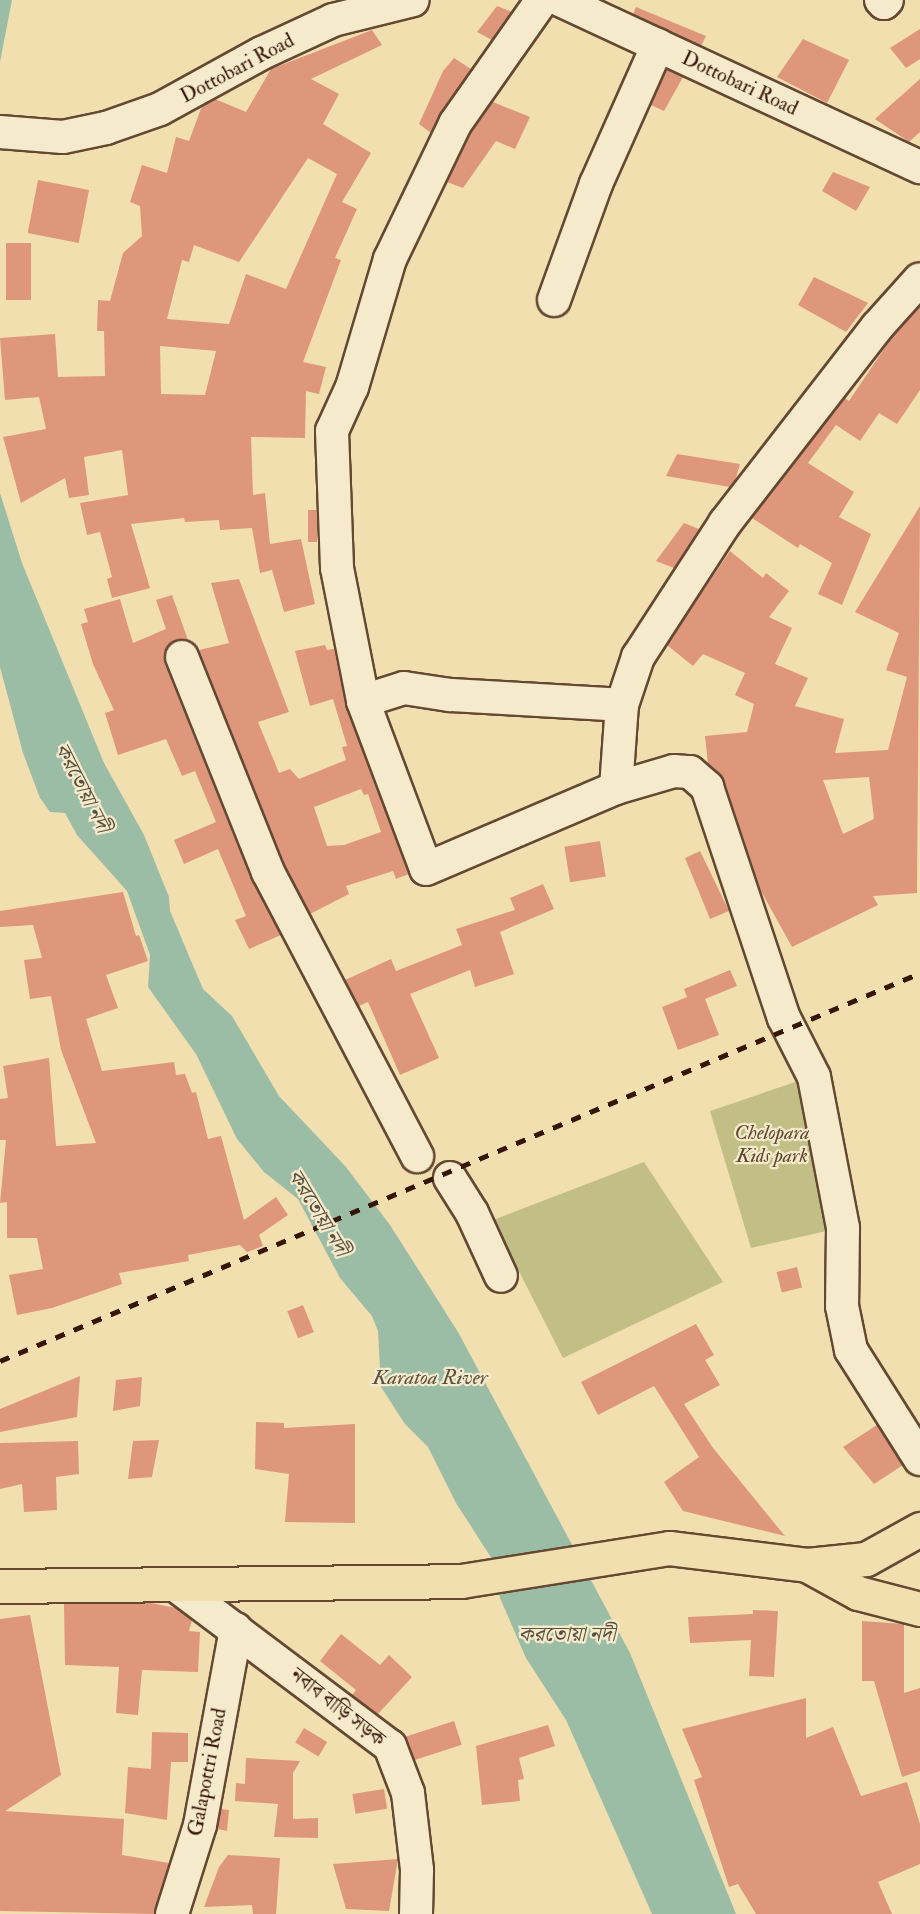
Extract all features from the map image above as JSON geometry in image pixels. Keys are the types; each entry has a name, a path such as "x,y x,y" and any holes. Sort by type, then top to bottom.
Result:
{"main road":[{"path":"0,1586 113,1583 178,1587 461,1581 669,1548 807,1565 866,1559 920,1528"},
{"path":"807,1565 858,1593 920,1609"}],"street":[{"name":"Dottobari Road","path":"0,132 63,138 160,109 262,52 333,20 413,0"},
{"path":"542,0 450,135 390,259 352,387 332,431 337,568 363,701 426,869 616,788 674,771 690,772 707,787 784,1018 814,1077 843,1228 842,1306 851,1350 920,1459"},
{"name":"Dottobari Road","path":"560,0 920,167"},
{"path":"882,0 887,0"},
{"path":"554,300 596,184 658,45"},
{"path":"616,788 622,705 638,657 725,523 877,327 920,279"},
{"path":"182,657 268,872 417,1156"},
{"path":"363,701 404,688 433,694 622,705"},
{"path":"450,1178 472,1213 501,1276"},
{"name":"নবাব বাড়ি সড়ক","path":"178,1587 390,1746 408,1793 417,1870 416,1914"},
{"name":"Galapottri Road","path":"160,1914 176,1900 200,1825 236,1629"}],"green space":[{"name":"Chelopara Kids park","path":"810,1077 840,1228 751,1248 710,1111"},
{"path":"644,1162 723,1282 563,1358 493,1220"}],"water":[{"path":"0,0 12,0 0,62"},
{"path":"0,493 22,563 104,763 144,835 169,897 170,911 203,989 232,1016 279,1096 346,1167 390,1225 458,1332 630,1653 736,1914 652,1914 566,1720 526,1658 500,1598 494,1562 456,1503 428,1447 405,1424 381,1387 378,1331 372,1316 340,1278 298,1199 264,1172 237,1139 196,1054 148,987 150,955 127,891 77,835 65,813 50,812 40,798 23,753 0,667"}],"building":[{"path":"497,6 512,12 492,40 477,32"},
{"path":"636,7 706,36 701,46 633,14"},
{"path":"920,29 920,59 906,68 890,48"},
{"path":"372,30 382,45 311,79 339,94 323,124 371,153 342,202 357,209 335,258 341,260 303,362 326,367 319,394 306,391 305,438 251,437 253,495 265,493 270,544 301,539 315,604 284,612 272,570 260,573 252,528 220,530 219,520 185,522 184,518 131,524 150,588 112,598 107,579 112,577 100,532 87,535 80,503 128,495 122,450 84,457 89,495 69,498 65,478 21,503 3,437 46,429 39,397 5,400 0,338 55,334 58,377 105,376 104,331 97,331 98,300 110,301 123,253 142,236 140,206 130,202 142,165 167,173 176,137 189,141 202,106 215,99 246,112 271,69","holes":["308,158 337,174 286,289 246,274 229,324 167,319 182,260 189,262 194,245 239,262","160,346 216,351 205,395 161,394"]},
{"path":"803,39 849,60 827,103 777,77"},
{"path":"454,58 471,69 431,133 419,124 443,71"},
{"path":"667,69 683,77 664,111 651,105"},
{"path":"920,79 920,132 909,142 875,119"},
{"path":"493,102 530,117 515,149 496,141 463,188 447,182 471,133"},
{"path":"833,172 870,187 856,211 822,191"},
{"path":"38,180 89,190 79,243 28,233"},
{"path":"6,243 31,243 31,300 6,300"},
{"path":"814,277 868,303 846,332 798,305"},
{"path":"920,306 920,390 897,424 879,413 860,441 836,425 808,463 854,492 839,517 871,534 842,605 818,594 832,563 800,544 798,548 752,518 845,398 849,401 892,337"},
{"path":"677,454 740,464 735,481 730,487 666,476"},
{"path":"920,506 917,893 873,896 878,905 792,947 761,891 724,781 708,764 705,736 747,732 754,704 735,695 745,673 703,654 693,666 667,645 730,551 763,578 766,573 789,591 769,617 792,628 775,664 808,678 795,706 844,719 835,753 888,750 907,677 886,670 899,633 855,612","holes":["869,777 874,819 843,834 823,780"]},
{"path":"308,510 317,510 317,542 308,542"},
{"path":"684,523 699,529 674,568 656,561"},
{"path":"239,579 289,712 258,722 279,773 290,769 299,779 346,760 342,747 347,746 333,699 310,706 295,651 325,645 327,650 334,649 346,707 409,874 396,879 393,871 346,886 349,894 310,914 284,864 199,650 229,643 211,583","holes":["361,789 364,795 368,794 381,832 344,845 327,846 314,807"]},
{"path":"172,595 188,640 176,640 168,645 165,664 251,879 281,935 249,949 235,920 246,916 218,849 184,864 174,840 216,822 195,771 182,776 166,739 118,755 105,713 114,710 93,664 81,624 88,622 84,609 120,599 133,643 166,629 156,600"},
{"path":"600,841 606,877 570,882 564,847"},
{"path":"700,851 729,911 710,919 685,858"},
{"path":"543,884 554,909 500,932 514,974 475,987 470,970 410,994 439,1058 400,1075 368,1002 359,1006 345,980 391,959 396,971 462,945 456,929 515,910 510,898"},
{"path":"123,892 136,936 139,935 148,961 106,975 118,1008 86,1019 102,1071 174,1062 176,1075 185,1074 192,1093 196,1092 208,1139 221,1136 244,1220 276,1197 288,1215 259,1235 263,1246 247,1252 240,1245 188,1255 189,1261 119,1273 122,1284 52,1308 17,1315 9,1275 43,1269 37,1238 7,1238 7,1202 0,1203 6,1140 0,1140 0,1099 8,1098 3,1066 49,1058 56,1146 96,1143 61,1050 51,996 30,999 24,960 42,958 33,925 0,927 0,911"},
{"path":"730,970 737,986 705,999 719,1035 678,1050 662,1007 687,997 684,989"},
{"path":"797,1267 802,1287 782,1292 777,1272"},
{"path":"303,1305 314,1332 298,1338 287,1311"},
{"path":"696,1324 714,1355 705,1360 720,1385 684,1404 713,1448 785,1536 683,1511 664,1482 699,1457 654,1386 598,1415 581,1382"},
{"path":"80,1376 77,1417 0,1432 0,1409"},
{"path":"142,1377 140,1406 113,1411 116,1380"},
{"path":"256,1422 284,1423 284,1428 355,1424 355,1523 285,1522 289,1474 255,1469"},
{"path":"877,1425 903,1465 874,1484 843,1447"},
{"path":"159,1440 152,1477 128,1479 133,1441"},
{"path":"78,1441 79,1474 56,1477 57,1510 24,1512 22,1484 0,1489 0,1443"},
{"path":"151,1603 176,1608 192,1620 189,1631 200,1632 198,1672 142,1670 138,1715 116,1713 119,1667 65,1665 64,1604"},
{"path":"753,1610 778,1611 774,1677 749,1676 751,1640 690,1643 688,1617 753,1614"},
{"path":"30,1615 61,1775 5,1811 124,1819 122,1855 169,1863 155,1914 0,1911 0,1619"},
{"path":"862,1621 904,1624 904,1693 920,1688 920,1771 902,1777 874,1681 862,1681"},
{"path":"341,1634 380,1665 389,1655 412,1677 378,1714 352,1695 356,1690 320,1661"},
{"path":"806,1698 806,1738 833,1727 861,1796 907,1782 920,1824 920,1864 878,1882 892,1914 756,1914 738,1884 729,1887 694,1780 702,1777 682,1729"},
{"path":"454,1721 462,1745 413,1761 405,1737"},
{"path":"548,1725 555,1746 519,1758 524,1779 518,1780 520,1801 482,1805 476,1746"},
{"path":"304,1728 327,1742 318,1756 295,1743"},
{"path":"152,1732 188,1733 188,1762 171,1762 167,1820 125,1813 128,1767 151,1769"},
{"path":"246,1758 300,1761 293,1773 293,1819 318,1818 318,1838 274,1837 278,1804 235,1801 236,1783 245,1784"},
{"path":"384,1789 387,1809 356,1814 352,1794"},
{"path":"221,1809 229,1810 227,1831 217,1829"},
{"path":"228,1855 280,1858 276,1914 253,1914 252,1905 204,1907 219,1867"},
{"path":"398,1859 389,1911 346,1909 333,1864"}],"railway":[{"path":"0,1361 920,973"}],"water label":[{"name":"করতোয়া নদী","path":"82,788"},
{"name":"করতোয়া নদী","path":"318,1213"},
{"name":"Karatoa River","path":"430,1378"},
{"name":"করতোয়া নদী","path":"567,1635"}]}
